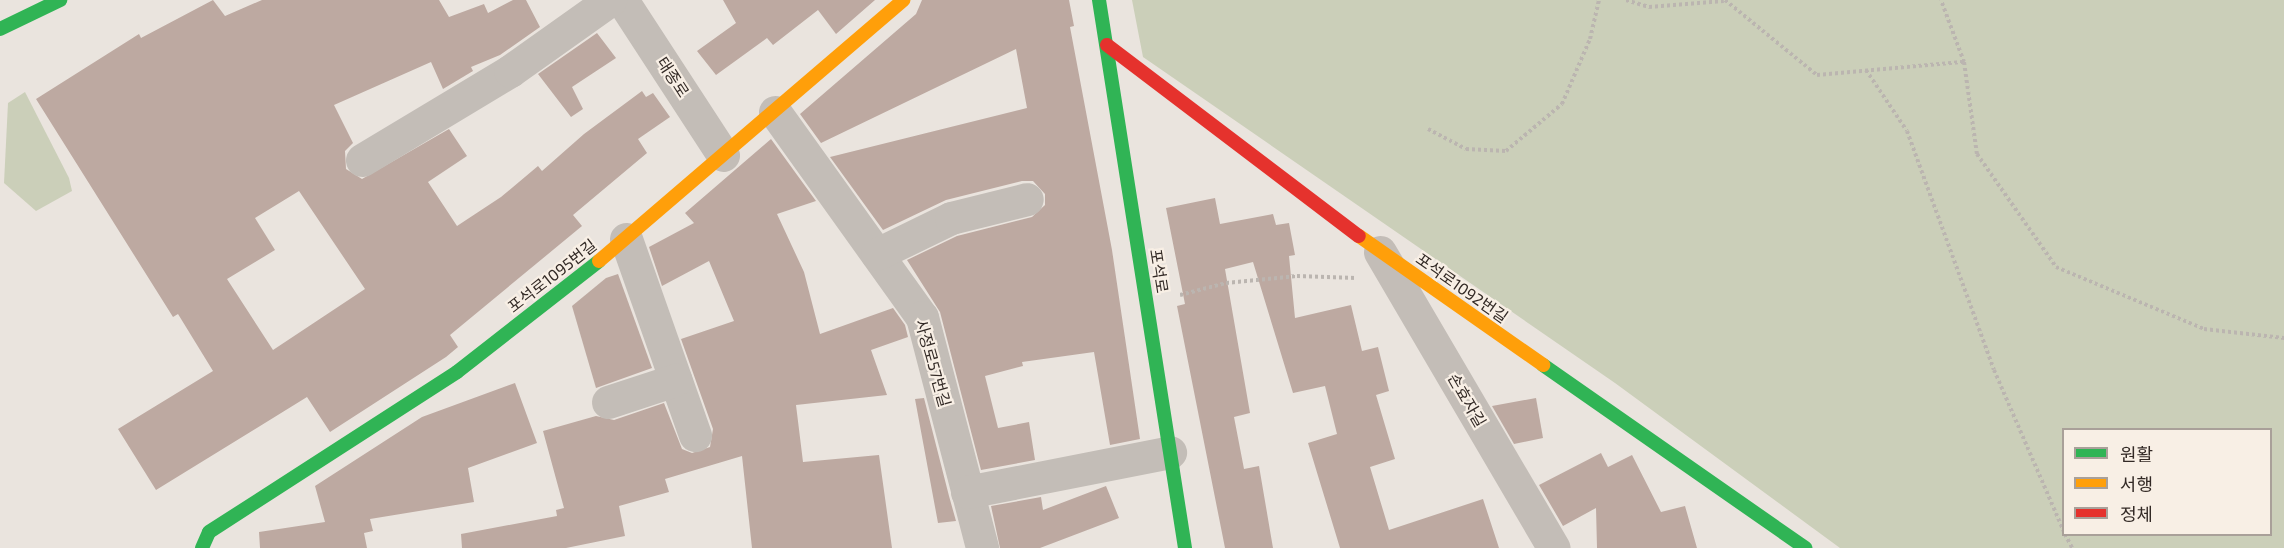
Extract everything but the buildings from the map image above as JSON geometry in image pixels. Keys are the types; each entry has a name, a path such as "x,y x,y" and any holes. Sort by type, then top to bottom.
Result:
{"street":[{"path":"0,29 60,0"},
{"path":"362,160 510,71 610,0"},
{"name":"태종로","path":"622,0 723,155"},
{"name":"포석로1095번길","path":"202,548 209,532 457,372 626,239 904,0"},
{"name":"포석로","path":"1099,0 1185,548"},
{"path":"0,17 17,21"},
{"path":"0,48 17,21"},
{"name":"포석로1092번길","path":"1107,45 1380,252 1805,548"},
{"name":"사정로57번길","path":"775,112 922,316 982,548"},
{"path":"877,254 951,218 1027,199"},
{"path":"626,239 695,435"},
{"name":"손효자길","path":"1380,252 1554,548"},
{"path":"608,402 675,380"},
{"path":"967,492 1170,452"}],"path":[{"path":"1428,129 1466,149 1506,151 1562,104 1590,39 1599,0"},
{"path":"1626,0 1649,7 1724,1 1817,75 1964,62"},
{"path":"1941,0 1964,62 1977,154 2056,267 2204,329 2284,338"},
{"path":"1866,70 1907,131 1994,370 2062,528"},
{"path":"1147,303 1226,284 1297,276 1397,280"}],"green space":[{"path":"1132,0 2284,0 2284,548 1840,548 1615,383 1143,57"},
{"path":"25,92 69,178 72,191 36,211 4,183 8,103"}],"traffic: fast":[{"path":"0,29 60,0"},
{"path":"1099,0 1185,548"},
{"path":"202,548 209,532 457,372 599,261"},
{"path":"1543,365 1805,548"}],"traffic: slow":[{"path":"599,261 904,0"},
{"path":"1359,236 1543,365"}],"traffic: jam":[{"path":"1107,45 1359,236"}]}
